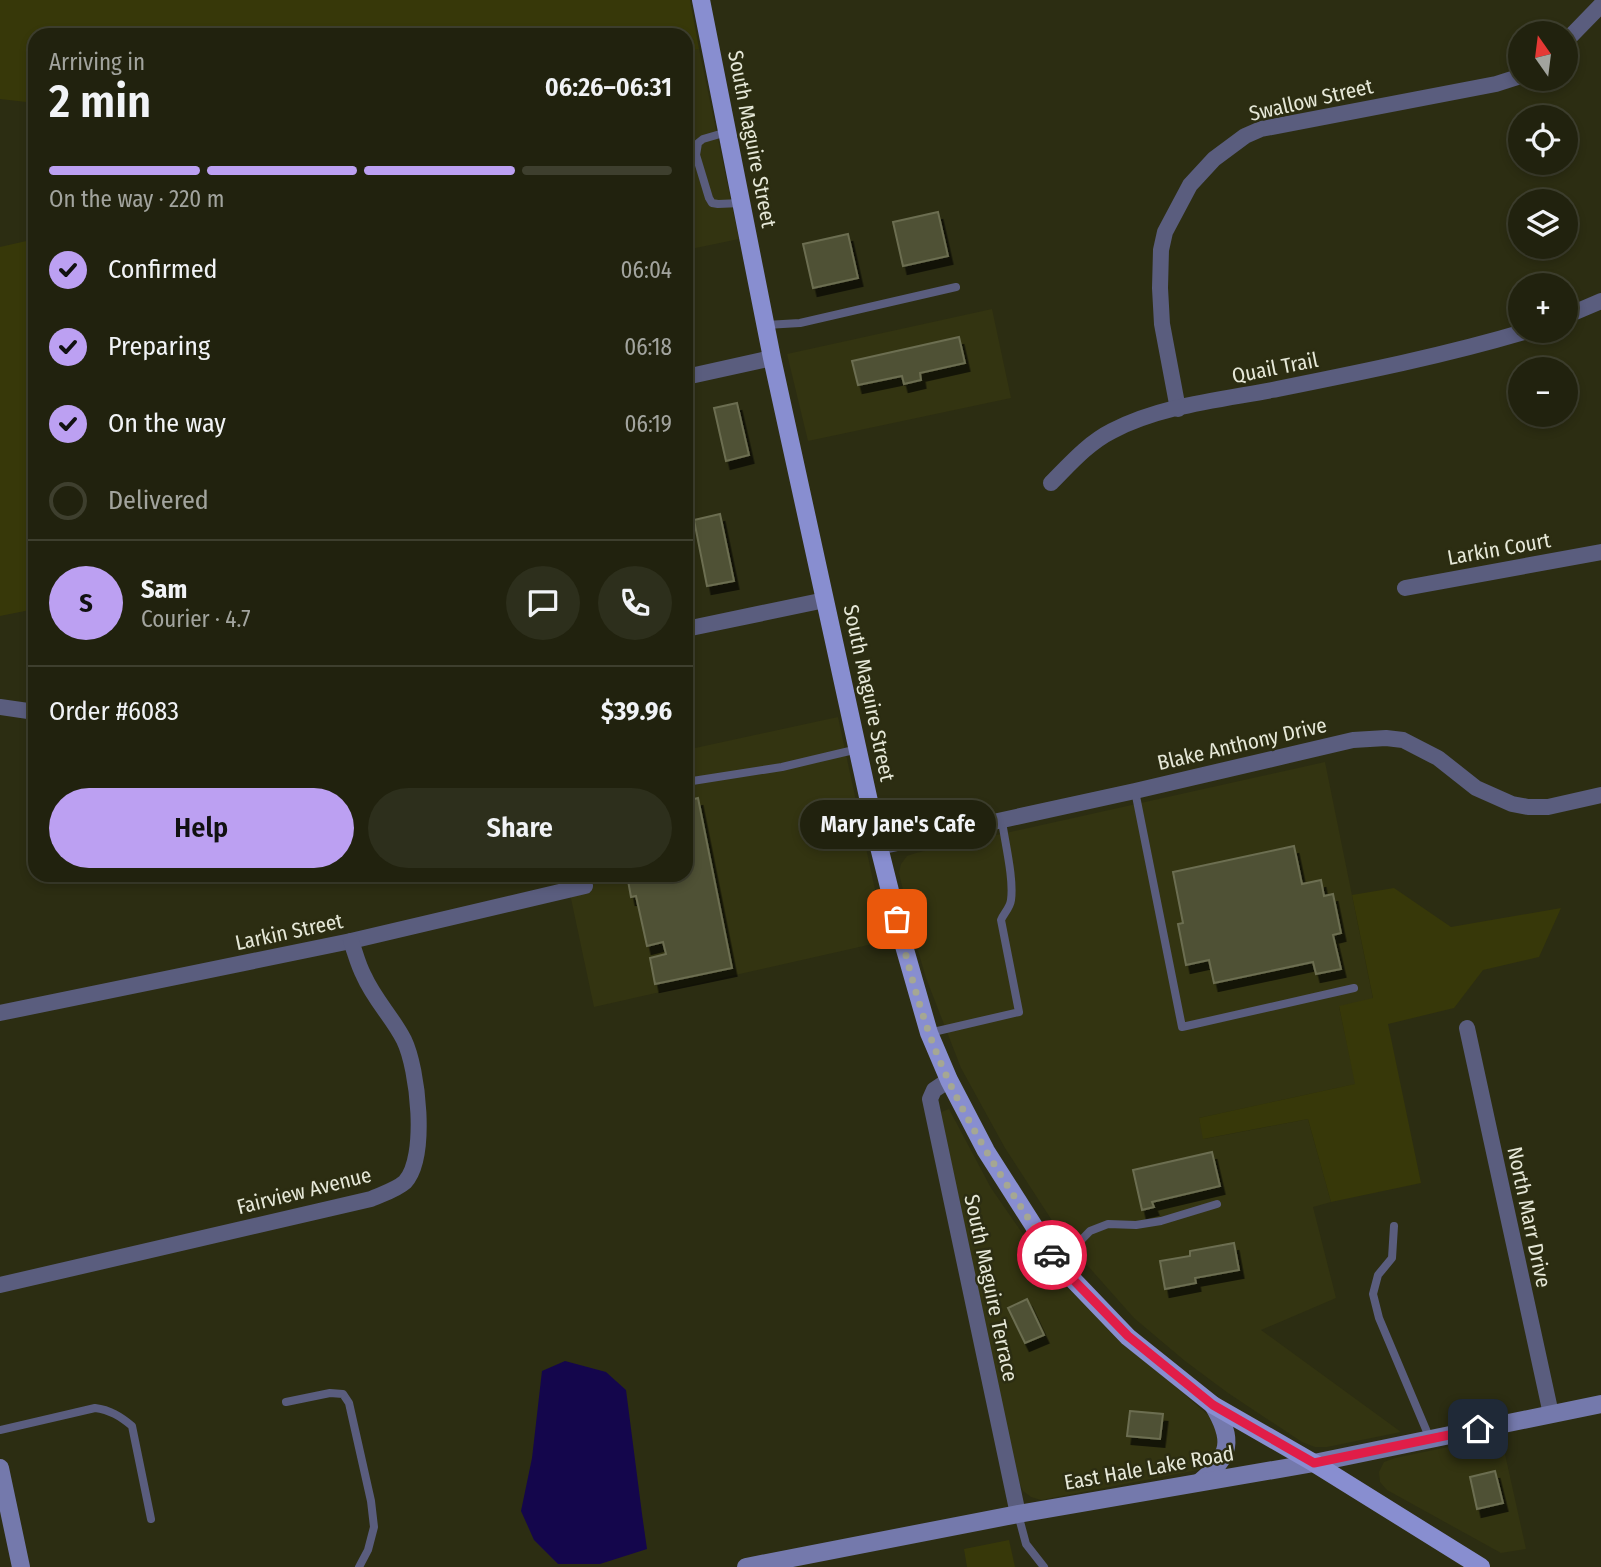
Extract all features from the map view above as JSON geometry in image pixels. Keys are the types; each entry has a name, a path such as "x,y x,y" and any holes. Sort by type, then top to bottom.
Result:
{"main road":[{"name":"South Maguire Street","path":"701,0 772,358 879,847 929,1033 949,1080 986,1150 1058,1264 1128,1336 1213,1405 1314,1463 1481,1567"},
{"name":"East Hale Lake Road","path":"746,1567 1018,1514 1314,1463 1601,1404"},
{"path":"1200,1482 1220,1465 1226,1450 1224,1422 1213,1405"},
{"path":"0,1468 21,1567"}],"street":[{"path":"1578,29 1601,5"},
{"name":"Swallow Street","path":"1178,409 1162,324 1161,250 1165,232 1190,185 1214,159 1245,136 1261,129 1508,80"},
{"path":"1578,311 1601,301"},
{"name":"Quail Trail","path":"1051,483 1080,454 1108,433 1136,420 1364,371 1508,336"},
{"path":"693,375 772,358"},
{"name":"Larkin Court","path":"1405,588 1601,552"},
{"path":"693,628 825,600"},
{"path":"0,707 28,711"},
{"name":"Blake Anthony Drive","path":"879,847 1353,740 1403,740 1438,758 1476,788 1512,804 1548,807 1601,795"},
{"name":"Larkin Street","path":"0,1013 351,941 582,882"},
{"name":"Fairview Avenue","path":"0,1285 371,1199 405,1182 413,1167 417,1147 417,1086 414,1067 404,1041 364,977 351,941"},
{"name":"North Marr Drive","path":"1467,1028 1550,1414"},
{"name":"South Maguire Terrace","path":"949,1080 934,1090 930,1099 1018,1514"}],"lane":[{"path":"727,132 703,139 698,143 696,155 712,203 741,203"},
{"path":"766,325 800,323 956,287"},
{"path":"693,781 782,767 859,748"},
{"path":"1135,790 1182,1027 1354,988"},
{"path":"929,1033 1019,1012 1001,920 1011,899 1002,821"},
{"path":"1058,1264 1090,1231 1108,1224 1161,1222 1217,1204"},
{"path":"1394,1226 1392,1258 1378,1275 1373,1294 1379,1318 1430,1439"},
{"path":"286,1402 330,1393 343,1394 349,1403 371,1501 374,1527 368,1550 359,1567"},
{"path":"0,1430 95,1408 121,1416 132,1426 151,1519"},
{"path":"1018,1514 1026,1544 1044,1567"}],"shaded area":[{"path":"0,0 690,0 699,49 693,50 693,28 28,28 28,102 0,99"},
{"path":"699,49 739,239 693,249 693,50"},
{"path":"28,241 28,610 0,616 0,247"},
{"path":"992,309 1011,398 808,441 787,354"},
{"path":"838,717 886,941 594,1007 567,882 693,882 693,748"},
{"path":"1325,762 1373,999 1339,1007 1356,1084 1199,1118 1204,1139 1308,1119 1331,1202 1313,1207 1336,1298 1261,1330 1401,1432 1315,1447 1302,1442 1185,1361 1134,1318 1064,1239 1005,1148 961,1068 926,978 899,873 907,856 916,853"},
{"path":"1394,888 1451,927 1561,908 1539,957 1483,970 1454,1008 1388,1024 1421,1183 1331,1202 1308,1119 1203,1139 1199,1118 1355,1084 1339,1006 1373,998 1352,895"},
{"path":"949,1109 991,1188 1062,1283 1208,1415 1217,1431 1219,1444 1216,1457 1209,1464 1198,1470 1041,1500 1023,1491 1017,1477 943,1124 941,1112"},
{"path":"565,1361 606,1372 626,1390 647,1549 600,1564 558,1564 534,1540 521,1511 532,1458 542,1371"},
{"path":"1501,1436 1526,1549 1501,1553 1387,1490 1380,1482 1379,1472 1384,1462"},
{"path":"1009,1540 1015,1567 967,1567 964,1549"}],"building":[{"path":"938,212 948,256 903,266 893,222"},
{"path":"848,234 858,278 813,288 803,244"},
{"path":"959,337 965,363 920,373 921,380 904,384 902,376 858,385 852,361"},
{"path":"737,403 749,455 726,461 714,408"},
{"path":"720,514 734,581 707,586 694,520"},
{"path":"698,798 732,968 655,984 650,958 666,954 663,942 647,946 636,896 631,897 628,882 693,882 693,799"},
{"path":"1294,846 1302,884 1321,880 1324,896 1333,894 1341,933 1333,935 1341,969 1316,974 1313,962 1214,983 1209,960 1186,965 1178,924 1183,923 1173,872"},
{"path":"1212,1152 1220,1186 1152,1202 1154,1207 1142,1210 1133,1170"},
{"path":"1234,1243 1239,1270 1195,1278 1196,1283 1165,1289 1160,1261 1190,1256 1190,1251"},
{"path":"1027,1299 1044,1335 1025,1343 1008,1308"},
{"path":"1130,1411 1163,1414 1160,1439 1127,1436"},
{"path":"1495,1471 1503,1503 1477,1509 1470,1477"}],"way so far":[{"path":"897,919 929,1033 949,1080 986,1150 1052,1255"}],"place":[{"name":"Mary Jane's Cafe","path":"897,919"}],"route":[{"path":"1052,1255 1128,1336 1213,1405 1314,1463 1478,1429"}]}
